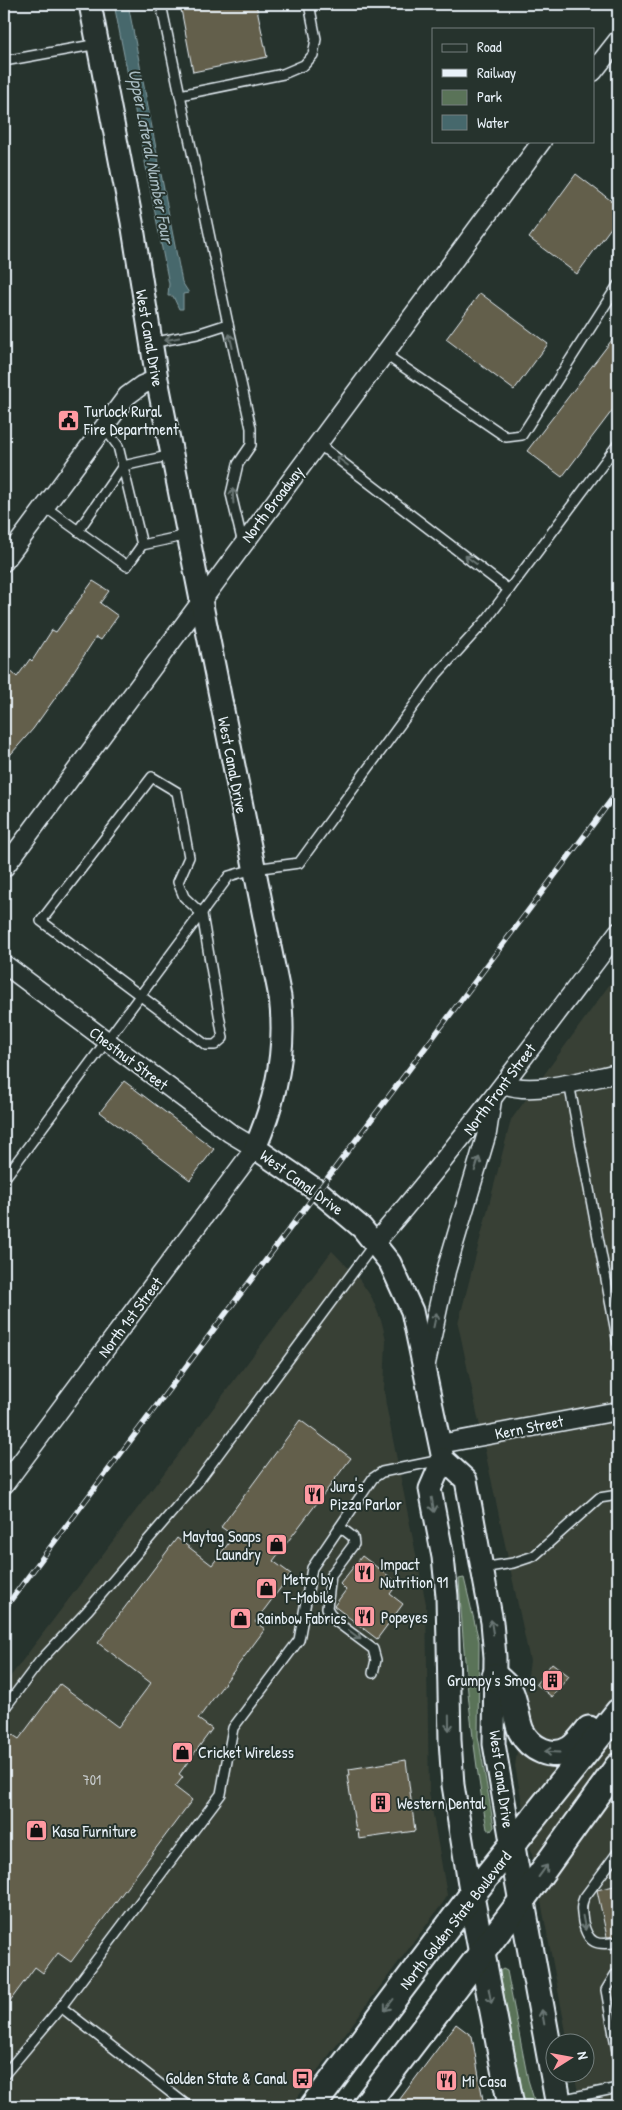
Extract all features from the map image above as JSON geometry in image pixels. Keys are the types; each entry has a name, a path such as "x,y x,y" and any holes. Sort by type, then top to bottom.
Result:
{"main road":[{"path":"496,1676 511,1692 516,1717 524,1736 532,1745 544,1752 553,1754 568,1750 576,1744 602,1714 618,1708"},
{"name":"North Golden State Boulevard","path":"313,2106 471,1896 618,1712"},
{"path":"366,2106 615,1776"},
{"name":"West Canal Drive","path":"512,1847 559,2103"},
{"path":"471,1896 511,2106"}],"street":[{"name":"West Canal Drive","path":"90,4 132,222 157,379 277,984 282,1022 280,1066 267,1120 255,1148 278,1162 352,1218 390,1263 409,1302 442,1452 466,1480 494,1636 496,1676 494,1744 512,1847"},
{"path":"594,71 618,40"},
{"name":"North Broadway","path":"4,868 383,353 541,142"},
{"path":"4,562 104,427 134,390 157,379"},
{"name":"North Front Street","path":"375,1243 429,1180 618,932"},
{"name":"Chestnut Street","path":"4,964 230,1133 255,1148"},
{"path":"504,1084 523,1089 570,1083 618,1073"},
{"path":"425,1368 446,1272 487,1133 492,1099"},
{"name":"North 1st Street","path":"4,1486 255,1148"},
{"name":"Kern Street","path":"442,1452 618,1411"},
{"path":"442,1452 430,1489 443,1557 447,1596 450,1740 453,1785 471,1896"}],"lane":[{"path":"161,4 251,428 251,445 238,464 231,494 243,544"},
{"path":"180,95 283,74 304,65 313,55 316,39 309,4"},
{"path":"4,61 98,44"},
{"path":"383,353 506,437 522,434 618,285"},
{"path":"151,343 197,334 228,324"},
{"path":"104,427 118,446 142,545"},
{"path":"317,443 509,590"},
{"path":"4,1178 229,876 254,869 299,862 437,674 487,619 618,444"},
{"path":"78,531 123,466 172,455"},
{"path":"45,506 127,566 142,545 188,535"},
{"path":"152,777 177,792 189,857 178,882 184,897 202,914 223,1038 215,1045 206,1045 41,921 152,777"},
{"path":"570,1083 594,1224 618,1343"},
{"path":"4,1709 40,1661 87,1611 197,1483 375,1243"},
{"path":"4,2075 61,2007 221,1794 233,1728 300,1638 312,1568 376,1474 442,1452"},
{"path":"482,1568 513,1563 534,1556 599,1498 618,1495"},
{"path":"340,1527 352,1536 355,1542 331,1575 327,1608 334,1620 373,1649 376,1660 373,1673"},
{"path":"618,1852 584,1898 581,1906 585,1932 589,1938 603,1944 618,1942"},
{"path":"618,1975 615,1976 606,1990 618,2057"},
{"path":"61,2007 188,2106"},
{"path":"559,2103 618,2088"}],"shaded area":[{"path":"618,973 618,2106 581,2106 576,2082 594,2082 594,2032 566,2032 515,1766 530,1661 458,1324 511,1120"},
{"path":"332,1251 359,1279 372,1298 382,1323 386,1340 384,1389 386,1405 426,1604 429,1792 447,1895 291,2106 4,2106 4,1685"}],"green space":[{"path":"464,1578 479,1641 478,1736 494,1827 491,1831 487,1829 469,1705 459,1579"},
{"path":"503,1969 507,1971 528,2080 536,2106 525,2106 500,1974 500,1971"}],"water":[{"name":"Upper Lateral Number Four","path":"114,4 128,4 182,282 189,293 183,294 183,309 179,309 173,296 168,296 169,284"}],"building":[{"path":"180,4 256,4 267,57 193,72"},
{"path":"576,174 618,206 618,218 577,274 529,238"},
{"path":"480,293 548,344 514,390 446,339"},
{"path":"618,332 618,403 562,477 527,451"},
{"path":"93,581 109,591 100,603 118,616 101,640 96,637 33,729 4,762 4,665 17,677 30,659 32,661 52,630 56,632"},
{"path":"124,1081 214,1149 190,1180 100,1112"},
{"path":"300,1420 351,1458 273,1561 291,1574 255,1622 265,1629 198,1719 212,1729 179,1774 183,1777 175,1787 192,1800 71,1962 58,1953 43,1973 35,1967 4,2009 4,1729 19,1739 60,1684 118,1727 151,1683 98,1643 177,1538 212,1565 234,1536 221,1527"},
{"path":"362,1556 398,1583 390,1594 403,1604 377,1639 334,1606 346,1590 340,1584"},
{"name":"Grumpy's Smog","path":"552,1663 569,1676 552,1697 536,1684"},
{"name":"Western Dental","path":"406,1760 415,1831 359,1839 347,1775 350,1775 349,1769"},
{"path":"618,1885 618,1936 607,1937 597,1890"},
{"name":"Mi Casa","path":"456,2024 472,2036 484,2106 410,2106 397,2103"}],"railway":[{"path":"4,1609 618,791"}],"place":[{"name":"Turlock Rural Fire Department","path":"68,420"},
{"name":"Jura's Pizza Parlor","path":"314,1495"},
{"name":"Maytag Soaps Laundry","path":"277,1545"},
{"name":"Impact Nutrition 91","path":"364,1573"},
{"name":"Metro by T-Mobile","path":"267,1588"},
{"name":"Popeyes","path":"365,1617"},
{"name":"Rainbow Fabrics","path":"241,1618"},
{"name":"Grumpy's Smog","path":"552,1680"},
{"name":"Cricket Wireless","path":"182,1752"},
{"name":"Western Dental","path":"381,1803"},
{"name":"Kasa Furniture","path":"36,1831"},
{"name":"Golden State & Canal","path":"303,2078"},
{"name":"Mi Casa","path":"446,2081"}]}
